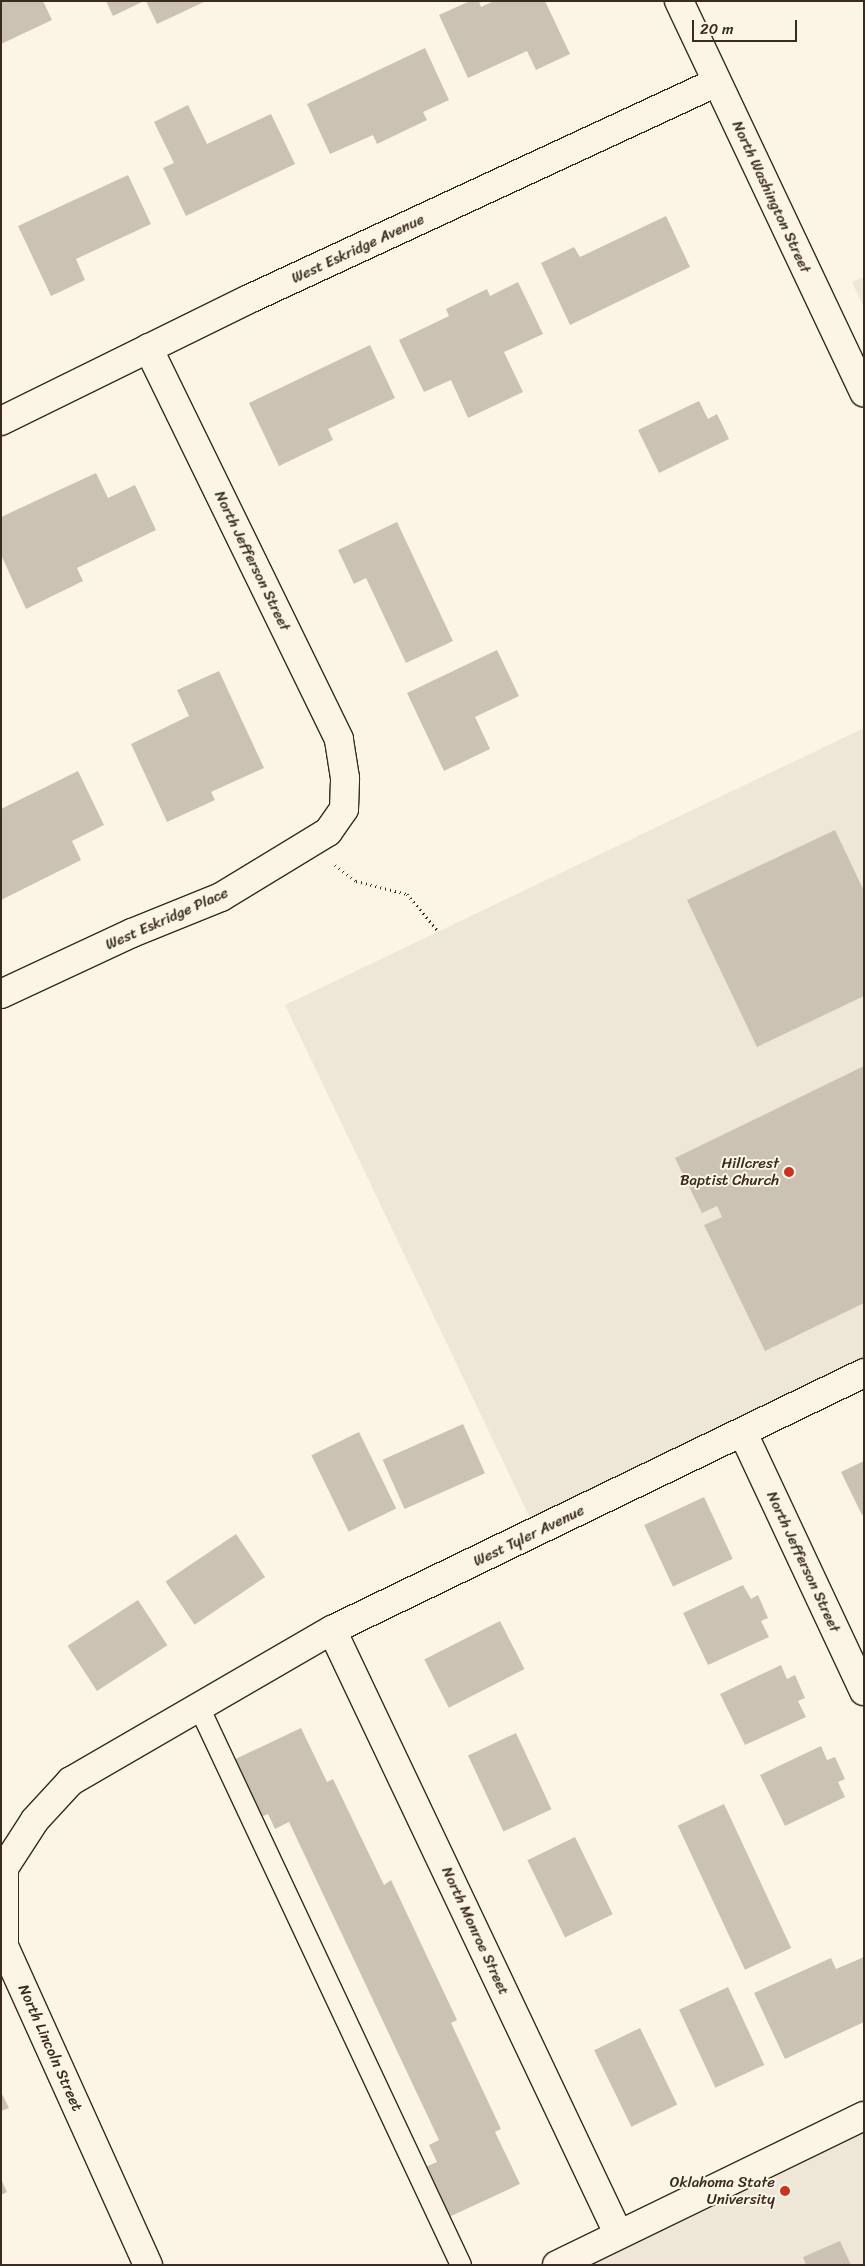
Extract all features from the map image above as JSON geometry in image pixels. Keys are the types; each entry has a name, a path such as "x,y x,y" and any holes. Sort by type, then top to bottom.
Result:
{"street":[{"name":"North Washington Street","path":"679,1 862,384"},
{"name":"West Eskridge Avenue","path":"1,421 148,348 717,82"},
{"name":"North Jefferson Street","path":"148,348 339,739 345,778"},
{"name":"West Eskridge Place","path":"1,994 132,934 221,897 310,844 328,832 344,809 345,778"},
{"name":"West Tyler Avenue","path":"199,1707 332,1630 743,1434 864,1373"},
{"name":"North Jefferson Street","path":"743,1434 864,1691"},
{"name":"North Monroe Street","path":"332,1630 618,2233"},
{"name":"North Lincoln Street","path":"148,2265 4,1946 4,1868 35,1820 71,1781 199,1707"},
{"path":"557,2265 618,2233 864,2116"}],"lane":[{"path":"199,1707 462,2265"}],"path":[{"path":"310,844 356,882 407,894 438,931"}],"shaded area":[{"path":"864,277 864,308 852,282"},
{"name":"Hillcrest Baptist Church","path":"864,728 864,1365 533,1524 285,1005"},
{"name":"Oklahoma State University","path":"864,2117 864,2265 547,2265"}],"building":[{"path":"1,1 43,1 52,20 1,44"},
{"path":"106,1 144,1 113,16"},
{"path":"146,1 206,1 157,24"},
{"path":"470,1 479,1 481,7 494,1 545,1 570,54 536,70 527,51 468,78 439,15"},
{"path":"425,48 449,100 423,112 427,120 377,144 373,135 330,154 307,104"},
{"path":"188,105 207,144 271,114 295,164 186,216 163,168 174,163 154,122"},
{"path":"128,175 151,224 76,259 85,280 51,296 18,226"},
{"path":"666,216 690,267 570,325 541,263 574,247 580,257"},
{"path":"518,282 543,334 504,352 523,392 468,418 451,380 424,392 399,340 449,316 446,309 487,289 490,296"},
{"path":"370,345 395,398 328,429 333,440 279,466 249,403"},
{"path":"699,401 708,419 717,414 729,439 659,473 638,430"},
{"path":"96,473 108,498 135,485 156,530 77,568 83,581 26,609 1,555 1,517"},
{"path":"397,522 453,641 406,663 366,578 354,584 338,550"},
{"path":"497,650 519,696 475,717 490,749 444,771 407,693"},
{"path":"219,671 264,768 211,792 215,800 167,822 131,744 189,716 177,690"},
{"path":"78,771 104,825 72,841 81,860 1,900 1,809"},
{"path":"835,830 864,891 864,996 757,1047 687,900"},
{"path":"864,1066 864,1303 765,1351 704,1225 722,1217 717,1206 702,1213 675,1158"},
{"path":"463,1424 485,1473 405,1509 383,1460"},
{"path":"359,1432 396,1508 349,1532 311,1455"},
{"path":"864,1461 864,1514 862,1515 841,1472"},
{"path":"704,1497 733,1559 673,1587 644,1525"},
{"path":"236,1534 265,1577 195,1625 166,1582"},
{"path":"743,1585 751,1599 758,1595 768,1618 761,1621 769,1637 708,1665 683,1613"},
{"path":"138,1600 167,1645 97,1691 68,1646"},
{"path":"500,1621 525,1669 449,1708 424,1660"},
{"path":"781,1665 787,1679 795,1675 805,1698 798,1701 806,1717 745,1745 720,1694"},
{"path":"301,1728 327,1782 333,1779 384,1885 391,1880 457,2020 451,2023 501,2129 495,2132 520,2184 449,2217 425,2167 437,2162 429,2145 439,2140 289,1822 275,1829 268,1814 257,1819 229,1762"},
{"path":"516,1733 551,1809 503,1832 468,1755"},
{"path":"821,1746 827,1760 835,1757 845,1779 838,1782 845,1797 785,1826 760,1775"},
{"path":"724,1804 791,1948 745,1970 678,1826"},
{"path":"575,1837 613,1914 565,1938 527,1860"},
{"path":"864,1957 864,2022 785,2059 754,1993 831,1958 836,1969"},
{"path":"728,1987 764,2065 715,2088 679,2010"},
{"path":"640,2028 677,2104 631,2127 594,2050"},
{"path":"1,2092 9,2108 1,2111"},
{"path":"1,2179 7,2192 1,2195"},
{"path":"840,2241 851,2265 806,2265 803,2257"}],"place":[{"name":"Hillcrest Baptist Church","path":"789,1172"},
{"name":"Oklahoma State University","path":"785,2191"}]}
